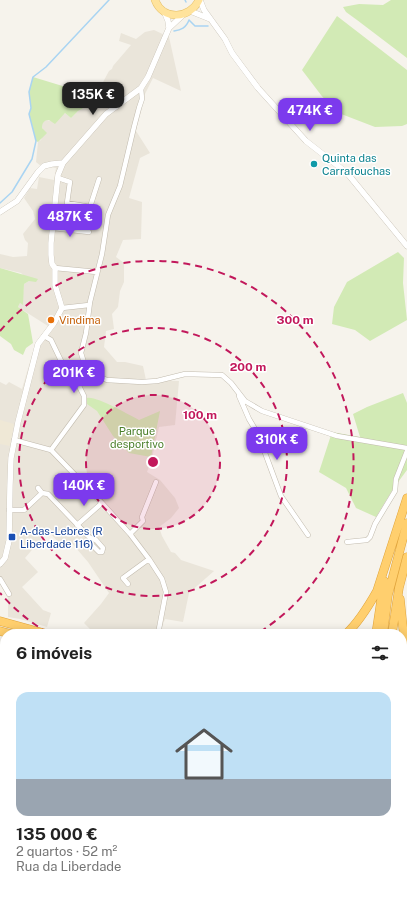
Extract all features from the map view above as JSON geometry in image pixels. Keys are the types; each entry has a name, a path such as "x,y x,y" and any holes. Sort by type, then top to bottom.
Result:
{"highway":[{"path":"352,629 369,606 377,591 407,498"},
{"path":"384,629 388,595 407,522"},
{"path":"377,629 389,555"},
{"path":"393,629 399,588 407,557"},
{"path":"399,588 403,629"},
{"path":"0,621 29,629"}],"main road":[{"path":"155,0 160,9 175,16 183,15 190,11 200,0"}],"street":[{"path":"200,0 210,20 225,39 232,53 258,88 306,141 347,173 407,246"},
{"path":"164,11 167,16 169,28"},
{"path":"190,11 210,20"},
{"path":"0,564 4,558 9,541 11,465 14,440 38,344 54,324 62,308 55,285 55,268 52,264 51,255 58,178 63,163 106,114 141,88 148,77 169,28 183,15"},
{"path":"141,88 142,99 120,186 108,215 103,250 89,305 82,354 86,369 107,380 142,382 158,381 185,374 222,375 245,401 262,411 338,436 407,450 396,480 395,491 374,524 370,537 367,540 347,542"},
{"path":"0,212 17,201 44,166 63,163"},
{"path":"58,178 70,182 67,204 90,207 99,179"},
{"path":"53,228 89,232"},
{"path":"55,268 97,272"},
{"path":"62,308 89,305"},
{"path":"44,336 51,340 64,367 75,378 84,396 84,405 51,450"},
{"path":"237,392 249,420 258,434 281,496 308,535"},
{"path":"14,440 51,450 130,534 162,579 166,592 159,629"},
{"path":"130,534 143,521 142,517 156,482"},
{"path":"38,488 42,493 48,494 90,538"},
{"path":"9,510 24,510 42,493"},
{"path":"76,524 102,503"},
{"path":"128,584 122,576 149,559"},
{"path":"0,579 10,594"}],"shaded area":[{"path":"154,30 169,37 181,91 153,78 142,100 136,131 150,153 140,158 129,198 142,202 141,239 123,240 116,257 124,263 124,282 120,291 118,307 112,314 114,329 106,331 104,347 117,362 125,362 143,366 146,380 179,381 175,425 159,427 152,458 147,472 160,480 175,498 179,508 171,518 159,527 171,552 175,553 181,560 214,571 189,593 183,622 165,619 161,629 90,629 84,623 109,593 88,562 70,541 63,547 48,531 25,558 38,572 22,587 43,610 51,613 47,627 8,617 8,598 0,583 0,382 6,385 9,382 22,389 32,355 40,337 48,326 18,307 20,303 22,304 24,284 29,281 21,273 0,268 0,254 13,257 27,256 28,243 23,234 35,219 33,211 24,198 30,188 37,189 39,177 54,180 56,168 41,166 36,162 38,142 41,140 44,131 42,128 42,123 45,120 52,121 65,113 71,118 78,111 87,106 95,93 95,89 102,84 109,71 131,45 119,41 121,33 136,39 145,32"},
{"path":"0,420 14,424 10,446 0,444"}],"green space":[{"path":"391,0 407,0 407,58 346,12 343,7 359,4 383,5"},
{"path":"337,16 407,70 407,124 402,126 375,127 336,112 302,70"},
{"path":"33,77 92,95 87,106 78,111 71,118 65,113 55,124 49,120 45,121 42,128 47,133 38,142 36,141 29,114 31,108 29,92"},
{"path":"398,252 404,258 403,283 407,320 370,341 355,330 332,324 334,307 347,282"},
{"path":"0,268 38,279 36,282 29,281 24,284 23,305 20,303 18,307 28,314 33,343 26,348 23,355 14,350 11,344 0,336"},
{"path":"403,393 407,403 407,470 393,489 376,517 356,508 346,488 319,472 332,432 360,437 353,414"},
{"name":"Parque desportivo","path":"87,398 98,400 139,420 160,411 151,457 129,453 113,436 97,411 87,404"}],"waterway":[{"path":"0,203 12,192 32,159 36,141 29,114 31,108 29,92 33,77 46,67 109,0"},
{"path":"189,20 195,26 208,26"},
{"path":"174,31 183,28 189,20"}],"place":[{"name":"Quinta das Carrafouchas","path":"314,164"},
{"name":"Vindima","path":"51,320"},
{"name":"A-das-Lebres (R Liberdade 116)","path":"12,537"}]}
